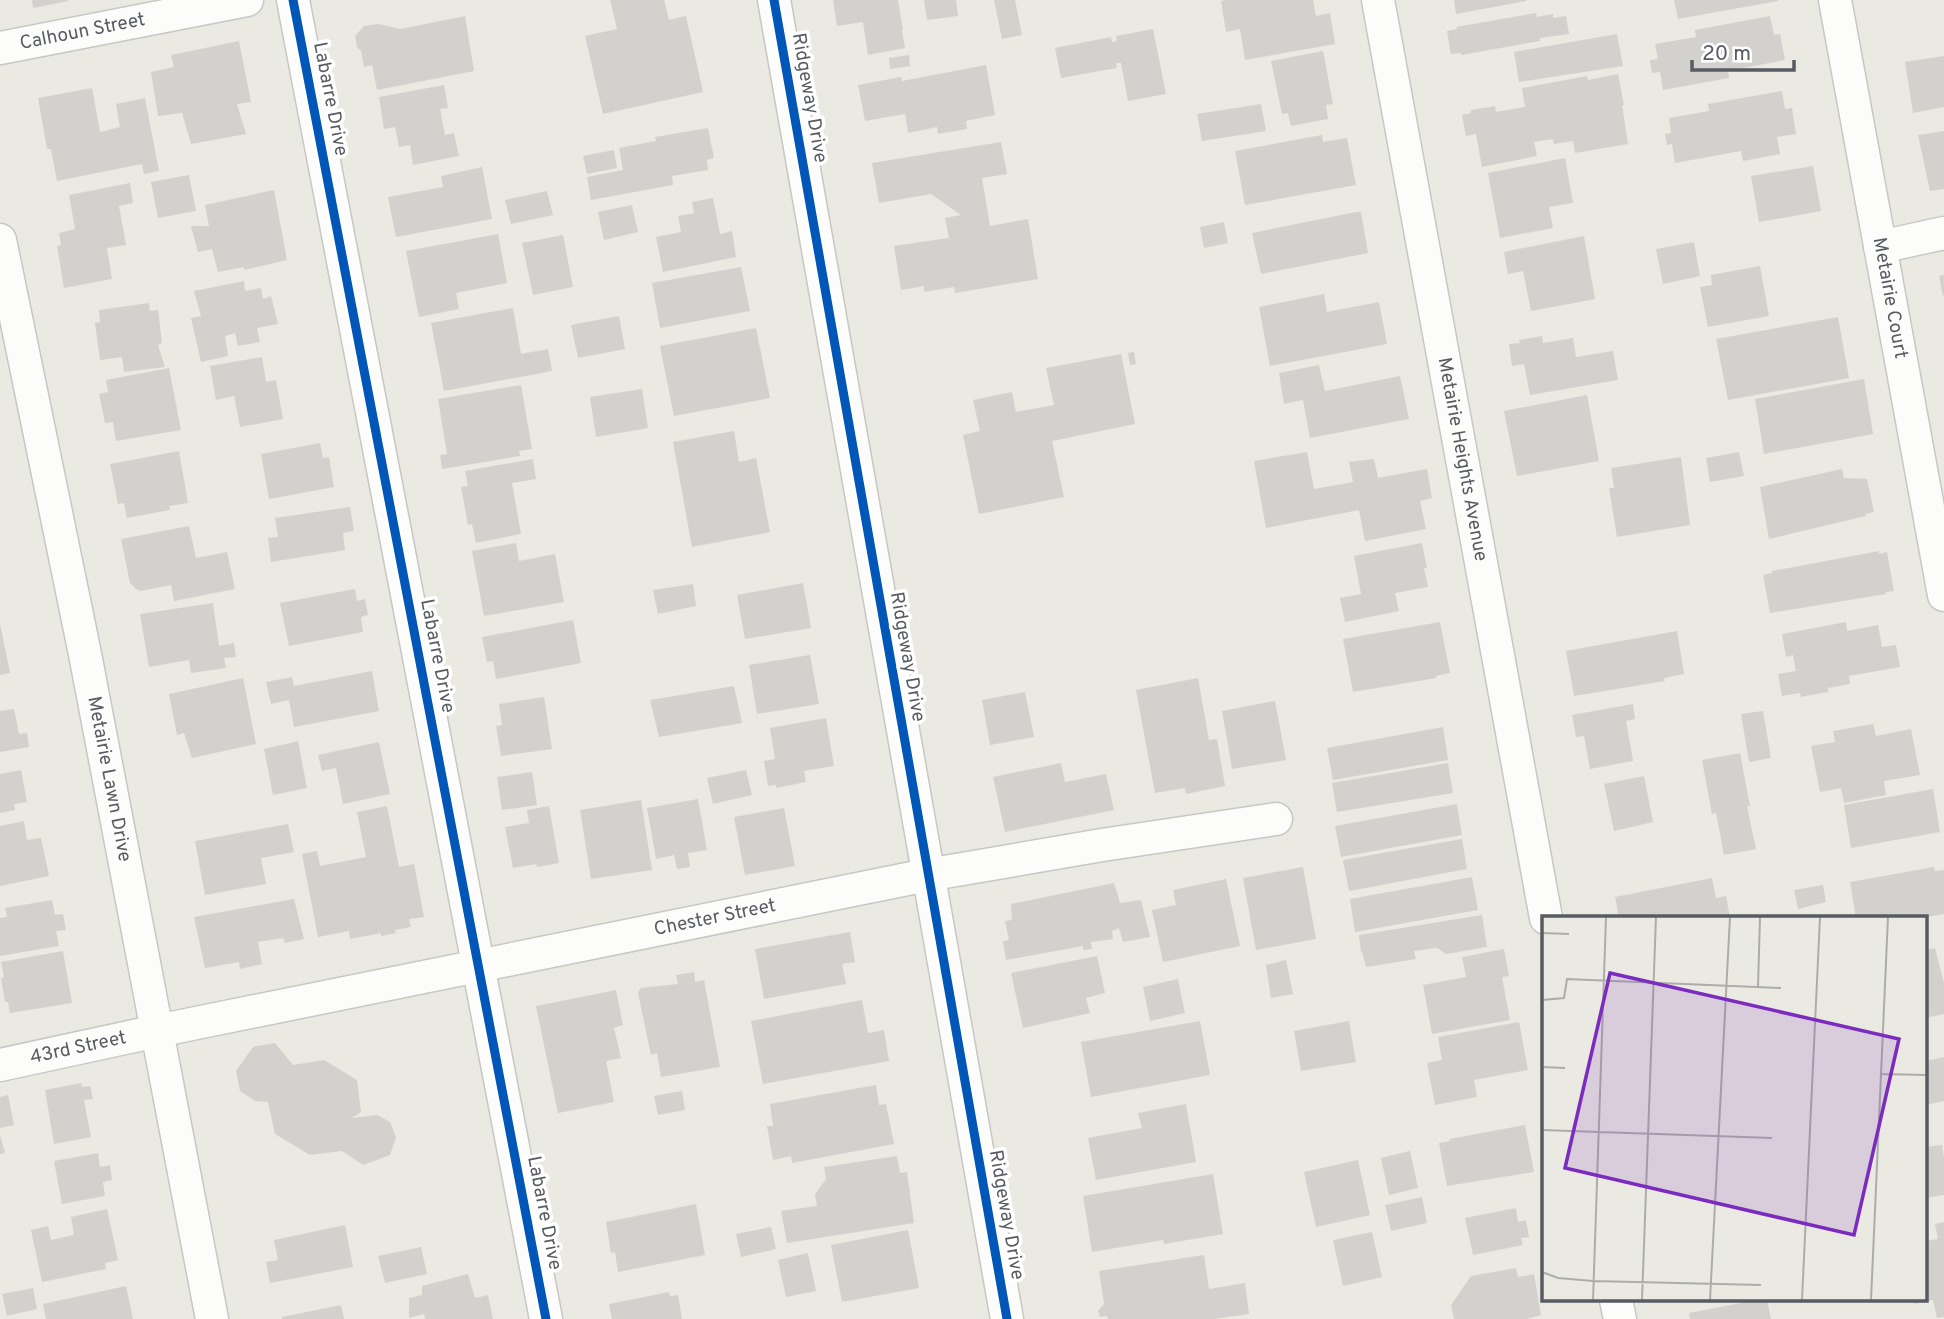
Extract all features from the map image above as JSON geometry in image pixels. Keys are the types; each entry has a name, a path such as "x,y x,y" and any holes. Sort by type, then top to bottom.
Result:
{"street":[{"name":"Calhoun Street","path":"0,48 247,0"},
{"name":"Labarre Drive","path":"293,0 546,1319"},
{"name":"Ridgeway Drive","path":"774,0 1007,1319"},
{"name":"Metairie Heights Avenue","path":"1378,0 1546,916"},
{"name":"Metairie Court","path":"1835,0 1944,595"},
{"path":"1880,247 1944,233"},
{"name":"Metairie Lawn Drive","path":"0,240 85,654 212,1319"},
{"name":"Chester Street","path":"157,1031 927,875 1102,845 1276,820"},
{"name":"43rd Street","path":"0,1065 157,1031"}],"building":[{"path":"32,0 68,0 68,1 33,8"},
{"path":"610,0 664,0 669,20 686,16 703,92 603,114 585,36 617,29"},
{"path":"833,0 898,0 905,48 868,55 863,22 837,26"},
{"path":"924,0 956,0 958,16 927,20"},
{"path":"994,0 1015,0 1022,35 1002,39"},
{"path":"1313,0 1316,16 1330,13 1335,44 1245,60 1240,29 1226,32 1221,1"},
{"path":"1454,0 1526,0 1526,1 1456,14"},
{"path":"1674,0 1778,0 1778,1 1678,19"},
{"path":"1536,13 1537,17 1553,14 1553,18 1566,16 1569,34 1461,55 1451,54 1447,31 1457,29 1456,27"},
{"path":"465,16 474,71 377,90 372,65 364,67 361,51 357,47 355,36 364,26 378,24 400,29"},
{"path":"1770,16 1774,35 1780,34 1785,60 1728,71 1729,78 1663,90 1660,72 1652,73 1650,60 1658,59 1655,44 1696,37 1695,30"},
{"path":"1153,29 1166,94 1128,101 1121,63 1116,63 1117,68 1061,78 1055,48 1111,37 1112,42 1117,41 1116,36"},
{"path":"1617,34 1623,66 1519,82 1514,52"},
{"path":"239,41 251,102 237,104 246,134 191,144 182,113 158,116 151,72 174,67 171,55"},
{"path":"1323,51 1333,104 1326,105 1328,119 1291,126 1288,113 1282,114 1271,61"},
{"path":"909,55 910,66 890,69 889,58"},
{"path":"1944,56 1944,107 1913,113 1905,62"},
{"path":"986,65 995,115 966,121 967,129 938,134 937,127 908,133 905,114 865,121 858,85 901,77 902,81"},
{"path":"1618,74 1628,144 1575,153 1573,141 1554,144 1553,139 1534,142 1537,156 1482,167 1476,134 1466,136 1462,115 1471,113 1471,110 1495,106 1496,112 1525,107 1522,88 1587,76 1588,80"},
{"path":"444,85 448,108 440,109 445,135 454,133 459,156 413,165 410,145 399,147 395,127 384,129 379,97"},
{"path":"92,88 100,132 120,127 116,104 145,98 159,171 144,174 142,164 57,181 51,149 47,149 38,98"},
{"path":"1782,91 1785,109 1792,108 1796,134 1777,137 1780,154 1743,161 1741,151 1675,163 1672,144 1667,145 1665,134 1671,133 1669,118 1709,111 1708,104"},
{"path":"1261,104 1266,131 1202,141 1197,114"},
{"path":"708,128 714,158 707,160 708,170 672,176 673,185 591,200 587,177 623,170 619,148 656,141 655,137"},
{"path":"1944,131 1944,189 1930,191 1918,135"},
{"path":"1322,135 1323,142 1347,138 1356,185 1245,205 1235,151"},
{"path":"1001,142 1007,174 982,178 990,226 1028,219 1038,279 955,293 954,287 924,292 924,286 901,290 894,246 949,238 945,218 961,215 931,194 879,203 872,163"},
{"path":"614,150 617,168 587,174 583,156"},
{"path":"1565,158 1573,203 1549,207 1553,228 1500,238 1488,173"},
{"path":"1813,166 1821,211 1759,222 1751,176"},
{"path":"482,167 492,219 396,237 388,197 443,187 441,176"},
{"path":"189,175 196,211 158,218 151,182"},
{"path":"130,183 133,203 119,206 126,245 107,248 112,279 64,288 57,246 61,245 59,233 75,229 69,195"},
{"path":"274,190 287,260 244,270 244,267 218,272 212,249 198,252 191,226 209,226 205,205"},
{"path":"547,191 553,215 511,224 505,200"},
{"path":"713,198 720,234 732,231 736,257 663,272 656,237 681,232 678,216 694,213 692,202"},
{"path":"632,205 638,232 604,240 598,212"},
{"path":"1361,212 1368,253 1261,274 1252,233"},
{"path":"1224,222 1228,243 1204,248 1200,227"},
{"path":"498,234 507,283 456,293 459,309 419,317 406,251"},
{"path":"563,235 573,287 533,295 522,243"},
{"path":"1584,236 1595,299 1531,311 1523,271 1508,274 1504,252"},
{"path":"1694,242 1700,276 1663,284 1656,249"},
{"path":"1760,266 1769,316 1708,327 1700,287 1712,285 1711,275"},
{"path":"741,267 750,311 660,328 652,283"},
{"path":"1944,275 1944,295 1943,296 1939,276"},
{"path":"244,281 245,291 261,288 263,299 271,296 278,324 257,328 260,342 238,346 235,333 225,336 228,356 201,362 191,318 201,316 194,291"},
{"path":"1324,294 1327,312 1379,302 1387,344 1270,366 1259,307"},
{"path":"149,303 150,311 158,310 162,343 158,345 165,367 124,372 122,357 100,360 95,323 100,322 99,310"},
{"path":"513,308 521,354 548,349 552,371 444,391 431,323"},
{"path":"619,316 625,349 578,358 571,325"},
{"path":"1838,317 1849,378 1728,400 1716,339"},
{"path":"756,328 770,398 674,416 660,346"},
{"path":"1542,336 1543,343 1573,338 1576,357 1613,351 1618,380 1530,395 1524,364 1512,366 1509,344"},
{"path":"1134,352 1136,364 1130,365 1128,353"},
{"path":"1121,354 1135,424 1052,441 1064,497 979,514 963,435 980,431 973,400 1012,392 1016,412 1054,405 1046,368"},
{"path":"262,357 266,382 276,380 283,419 240,427 234,396 216,400 210,366"},
{"path":"1319,365 1325,391 1400,376 1409,419 1310,438 1303,400 1284,404 1279,373"},
{"path":"169,368 181,430 116,441 113,422 105,423 99,394 108,392 106,380"},
{"path":"1864,379 1873,434 1764,454 1755,399"},
{"path":"521,385 532,449 519,451 520,456 442,469 440,455 447,454 438,399"},
{"path":"642,389 648,428 596,437 590,397"},
{"path":"1587,395 1599,461 1517,476 1504,411"},
{"path":"734,431 739,462 756,458 770,532 692,547 673,442"},
{"path":"320,443 323,458 329,457 334,487 269,499 261,454"},
{"path":"179,451 188,503 169,506 170,510 127,518 124,503 118,504 110,464"},
{"path":"1307,452 1314,489 1353,482 1349,462 1374,459 1378,478 1427,469 1432,498 1420,501 1426,529 1365,541 1359,510 1266,528 1254,461"},
{"path":"1739,452 1744,476 1710,482 1706,458"},
{"path":"1681,457 1690,525 1617,537 1609,488 1614,488 1611,468"},
{"path":"533,459 536,479 512,483 521,534 476,543 472,524 468,525 461,487 468,486 465,471"},
{"path":"1842,469 1844,478 1867,479 1874,512 1769,539 1760,487"},
{"path":"350,507 354,531 343,533 345,550 271,562 268,538 278,537 275,518"},
{"path":"189,526 196,558 227,552 235,589 174,601 171,585 141,591 136,589 130,583 121,539"},
{"path":"516,543 519,561 555,554 564,602 484,616 472,551"},
{"path":"1422,543 1428,587 1395,593 1399,611 1345,622 1340,598 1361,594 1354,556"},
{"path":"1879,551 1879,554 1887,552 1894,591 1770,613 1763,575"},
{"path":"803,583 811,628 745,639 737,595"},
{"path":"693,584 696,606 658,614 653,590"},
{"path":"355,589 357,601 365,599 368,615 361,617 363,632 289,646 280,603"},
{"path":"213,603 219,646 234,643 236,657 224,658 226,668 191,673 189,660 149,667 140,614"},
{"path":"573,620 581,663 496,679 493,661 487,662 482,637"},
{"path":"1440,622 1450,673 1436,678 1353,692 1343,639"},
{"path":"1846,622 1847,631 1878,625 1882,647 1896,645 1900,667 1849,676 1850,684 1828,688 1828,692 1801,697 1800,693 1782,696 1778,674 1796,671 1793,655 1786,657 1782,634"},
{"path":"0,624 10,673 0,675"},
{"path":"1677,631 1684,674 1664,678 1665,681 1574,696 1566,651"},
{"path":"810,655 819,704 757,714 749,665"},
{"path":"372,671 379,711 294,727 289,700 271,704 266,682 292,677 294,686"},
{"path":"243,678 256,744 192,758 184,733 177,735 169,694"},
{"path":"1198,678 1209,740 1217,739 1225,786 1186,794 1185,788 1155,793 1136,690"},
{"path":"734,686 742,723 659,737 650,700"},
{"path":"1025,692 1034,737 990,745 982,700"},
{"path":"544,697 552,749 501,756 496,726 502,725 499,704"},
{"path":"1275,701 1286,760 1232,769 1222,711"},
{"path":"1633,704 1635,719 1626,721 1633,761 1590,769 1584,736 1576,737 1572,715"},
{"path":"14,709 19,734 27,733 29,747 0,752 0,711"},
{"path":"1763,711 1771,758 1749,762 1741,714"},
{"path":"826,718 834,766 804,771 806,782 776,788 776,785 768,786 764,761 775,759 770,728"},
{"path":"1873,724 1876,736 1911,729 1920,775 1884,781 1886,795 1844,803 1841,788 1820,792 1811,746 1835,742 1833,731"},
{"path":"1443,727 1448,760 1333,780 1327,748"},
{"path":"298,741 307,788 273,795 264,749"},
{"path":"379,742 390,794 343,804 336,768 322,771 318,755"},
{"path":"1740,753 1756,849 1724,855 1716,813 1712,814 1702,760"},
{"path":"1061,763 1065,782 1106,774 1114,810 1005,832 993,777"},
{"path":"1448,763 1453,793 1337,812 1332,783"},
{"path":"21,770 27,802 14,804 15,810 0,813 0,774"},
{"path":"746,770 752,795 713,804 707,778"},
{"path":"532,772 537,805 502,810 497,777"},
{"path":"1644,776 1653,822 1614,831 1604,784"},
{"path":"1933,789 1940,832 1851,848 1844,805"},
{"path":"698,799 707,850 688,853 690,867 677,869 674,855 656,859 647,808"},
{"path":"641,800 652,870 591,879 580,810"},
{"path":"1457,804 1462,835 1341,857 1335,826"},
{"path":"387,806 399,867 414,864 424,917 409,919 411,927 381,936 381,933 350,939 349,931 318,937 302,854 317,851 320,866 366,857 357,812"},
{"path":"549,806 559,863 513,868 505,827 529,823 527,810"},
{"path":"784,808 795,866 745,875 734,817"},
{"path":"24,821 27,840 41,838 49,876 0,886 0,826"},
{"path":"288,824 294,852 261,858 266,884 205,895 195,841"},
{"path":"1462,839 1467,869 1349,891 1343,860"},
{"path":"1303,867 1316,939 1256,950 1243,878"},
{"path":"1934,867 1935,871 1944,870 1944,914 1926,917 1856,916 1850,882"},
{"path":"1472,877 1478,910 1355,932 1350,899"},
{"path":"1712,878 1716,898 1726,896 1730,916 1619,916 1615,897"},
{"path":"1226,879 1240,946 1163,962 1152,910 1176,905 1173,890"},
{"path":"1114,883 1120,903 1141,900 1150,937 1123,942 1119,928 1112,931 1113,939 1091,942 1092,949 1083,950 1083,946 1006,960 1003,941 1009,940 1005,921 1012,920 1011,904"},
{"path":"1823,885 1826,902 1798,909 1794,890"},
{"path":"294,899 304,939 285,943 283,938 258,942 262,964 240,969 239,962 205,968 194,917"},
{"path":"52,900 55,915 63,914 66,930 56,931 59,946 0,956 0,918 7,917 5,908"},
{"path":"1482,915 1487,947 1446,954 1437,948 1414,951 1416,959 1366,967 1359,935"},
{"path":"850,932 855,962 842,964 846,984 764,999 755,949"},
{"path":"1935,948 1944,983 1944,1014 1926,1018 1926,950"},
{"path":"1504,949 1509,976 1502,977 1510,1020 1432,1034 1423,985 1466,977 1462,957"},
{"path":"63,951 72,1003 10,1013 8,1002 5,1002 1,962"},
{"path":"1097,956 1105,993 1086,998 1090,1013 1023,1028 1011,973"},
{"path":"1286,960 1293,994 1271,998 1266,965"},
{"path":"694,972 695,982 704,980 720,1067 661,1077 657,1053 651,1055 638,993 641,988 678,984 676,975"},
{"path":"1178,979 1185,1013 1150,1021 1143,987"},
{"path":"616,990 623,1025 614,1028 621,1058 606,1061 614,1102 558,1113 536,1006"},
{"path":"862,1000 868,1033 884,1030 889,1061 763,1084 751,1021"},
{"path":"1200,1021 1210,1075 1091,1097 1081,1042"},
{"path":"1349,1021 1356,1062 1301,1071 1294,1031"},
{"path":"1519,1022 1528,1070 1474,1080 1477,1097 1435,1105 1427,1063 1442,1060 1438,1037"},
{"path":"275,1043 293,1065 324,1060 357,1080 361,1112 352,1118 377,1115 390,1122 396,1137 390,1155 363,1165 342,1151 310,1155 275,1134 268,1102 255,1101 240,1091 236,1071 253,1047"},
{"path":"1944,1057 1944,1101 1926,1105 1926,1061"},
{"path":"81,1083 82,1087 90,1086 93,1099 84,1100 91,1137 54,1144 45,1090"},
{"path":"876,1085 879,1105 886,1104 894,1144 792,1163 791,1156 773,1160 767,1126 773,1126 770,1104"},
{"path":"682,1091 685,1110 658,1115 654,1096"},
{"path":"8,1095 14,1125 0,1128 0,1097"},
{"path":"1186,1104 1196,1162 1096,1180 1088,1138 1142,1128 1138,1113"},
{"path":"1525,1125 1534,1172 1447,1186 1439,1143"},
{"path":"0,1135 5,1153 0,1154"},
{"path":"1942,1145 1944,1195 1926,1198 1926,1147"},
{"path":"1410,1151 1418,1188 1389,1195 1381,1158"},
{"path":"98,1153 100,1167 110,1165 112,1180 103,1182 105,1196 62,1204 54,1161"},
{"path":"897,1156 900,1173 907,1172 914,1223 787,1243 781,1211 817,1206 815,1194 826,1179 824,1167"},
{"path":"1358,1160 1370,1215 1316,1227 1304,1172"},
{"path":"1213,1174 1223,1234 1164,1244 1163,1240 1092,1252 1083,1196"},
{"path":"1422,1197 1427,1223 1391,1231 1385,1205"},
{"path":"696,1204 705,1255 618,1272 615,1252 611,1253 606,1222"},
{"path":"1516,1208 1518,1222 1526,1220 1529,1237 1521,1238 1523,1245 1473,1255 1465,1218"},
{"path":"107,1209 118,1260 105,1263 106,1269 42,1282 31,1230 48,1226 51,1240 74,1235 71,1217"},
{"path":"1944,1222 1944,1317 1937,1318 1933,1300 1926,1301 1926,1241 1938,1239 1935,1224"},
{"path":"345,1225 353,1267 270,1283 266,1262 278,1260 274,1240"},
{"path":"771,1227 776,1249 741,1257 736,1234"},
{"path":"908,1230 919,1288 842,1302 831,1245"},
{"path":"1372,1232 1382,1277 1343,1286 1333,1240"},
{"path":"421,1247 427,1274 385,1283 378,1256"},
{"path":"808,1253 816,1291 786,1297 778,1260"},
{"path":"1204,1255 1209,1289 1245,1283 1249,1314 1214,1319 1100,1317 1098,1311 1104,1304 1099,1271"},
{"path":"1516,1268 1518,1277 1534,1274 1541,1315 1527,1319 1454,1319 1451,1305 1471,1276"},
{"path":"468,1274 475,1298 488,1295 493,1319 425,1319 424,1314 409,1318 409,1298 422,1295 422,1286"},
{"path":"126,1286 133,1319 46,1319 43,1304"},
{"path":"33,1288 37,1309 7,1316 2,1294"},
{"path":"669,1292 670,1296 678,1295 682,1319 612,1319 609,1304"},
{"path":"1747,1302 1767,1302 1771,1319 1690,1319 1689,1313"},
{"path":"341,1305 344,1319 282,1319 282,1317"}],"cycle path":[{"path":"293,0 546,1319"},
{"path":"774,0 1007,1319"}]}
